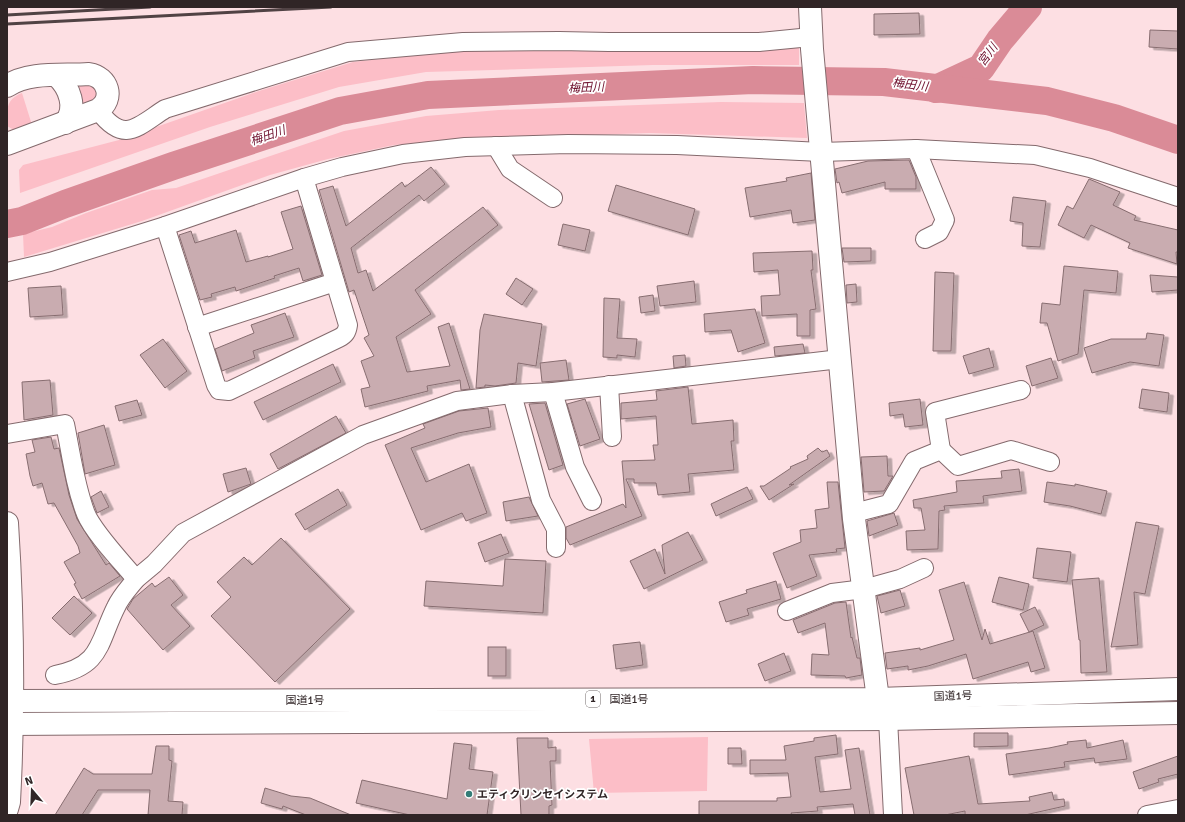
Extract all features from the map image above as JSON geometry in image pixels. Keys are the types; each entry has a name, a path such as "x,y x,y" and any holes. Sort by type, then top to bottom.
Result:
{"main road":[{"path":"810,7 854,513 878,699"},
{"path":"7,86 25,78 89,74 102,79 107,86 108,96 105,104 98,110 65,123 9,140"},
{"path":"57,76 65,85 71,99 71,110 65,123"},
{"path":"7,523 13,662 10,701 9,802 7,809"},
{"name":"国道1号","path":"10,701 878,699 1178,689"},
{"name":"国道1号","path":"10,724 888,719 1178,714"}],"street":[{"path":"98,110 114,128 122,130 132,129 142,125 165,109 348,52 463,42 559,41 812,43"},
{"path":"7,272 50,262 165,226 304,178 342,167 403,154 457,148 496,146 821,145 1035,155 1090,168 1178,197"},
{"path":"496,146 510,169 554,198"},
{"path":"916,149 944,220 939,232 925,239"},
{"path":"165,226 217,388 222,392 229,391 339,338 346,333 348,325 304,178"},
{"path":"197,327 335,282"},
{"path":"54,675 78,668 95,655 123,594 136,579 154,564 183,533 364,435 457,401 512,394 553,392 840,359"},
{"path":"609,385 612,437"},
{"path":"1021,390 935,412 941,450 958,466 1011,450 1050,462"},
{"path":"553,392 575,467 592,501"},
{"path":"512,394 541,500 556,529 556,548"},
{"path":"7,434 65,424 86,514 105,542 136,579"},
{"path":"854,513 889,504 914,461 941,450"},
{"path":"787,611 832,593 864,590 900,580 924,568"},
{"path":"888,719 893,815"},
{"path":"1146,815 1178,809"}],"shaded area":[{"path":"799,46 799,65 653,65 426,72 339,87 210,127 20,193 19,170 23,165 119,140 259,91 353,62 465,50"},
{"path":"88,84 95,87 99,97 81,109 75,85"},
{"path":"22,93 32,125 14,130 7,126 7,110 12,99"},
{"path":"721,102 804,103 807,138 650,133 460,139 394,145 328,159 270,175 142,221 24,257 23,234 52,227 86,213 152,190 176,188 344,131 426,116 499,110"},
{"path":"708,737 707,791 594,793 589,739"}],"building":[{"path":"919,13 920,34 874,35 874,14"},
{"path":"1150,30 1178,31 1178,49 1149,47"},
{"path":"909,160 916,177 916,189 885,189 885,182 842,193 839,182 837,183 835,169 868,161"},
{"path":"431,167 445,184 424,201 419,195 351,248 358,273 366,270 373,291 483,207 498,225 415,290 431,314 396,337 407,372 450,366 438,327 449,323 470,389 461,390 460,380 427,386 428,391 365,407 361,389 370,387 361,361 374,356 364,338 369,335 354,290 349,292 319,190 333,186 346,226 402,182 405,187"},
{"path":"811,173 815,220 793,223 791,210 750,217 745,188 787,181 786,178"},
{"path":"1089,179 1120,192 1113,205 1136,216 1134,220 1178,230 1178,252 1176,252 1177,264 1128,248 1130,243 1091,225 1084,238 1058,225 1067,206 1073,209"},
{"path":"616,185 695,209 688,235 608,211"},
{"path":"1013,197 1046,201 1040,247 1022,246 1023,223 1010,221"},
{"path":"301,206 322,275 303,281 299,268 236,291 235,287 211,294 212,297 200,300 179,235 191,231 195,243 236,230 246,262 268,257 293,249 281,212"},
{"path":"563,224 590,230 585,251 558,245"},
{"path":"842,248 871,248 871,261 844,262"},
{"path":"812,251 813,270 811,270 816,309 810,310 810,336 797,336 797,314 762,316 761,296 780,295 778,270 754,272 753,253"},
{"path":"1064,266 1118,271 1116,293 1084,290 1078,354 1058,361 1047,323 1040,323 1042,303 1060,305"},
{"path":"935,272 954,273 951,351 933,351"},
{"path":"1150,275 1178,277 1178,290 1152,292"},
{"path":"516,278 533,289 522,305 506,294"},
{"path":"694,281 696,302 660,306 657,286"},
{"path":"856,284 857,302 847,303 846,285"},
{"path":"61,286 63,315 30,317 28,288"},
{"path":"653,295 655,311 641,313 639,297"},
{"path":"604,298 620,299 617,338 637,339 635,357 617,355 617,358 603,357"},
{"path":"755,309 765,343 738,352 731,330 705,332 704,314"},
{"path":"285,313 294,337 253,351 255,358 222,371 215,349 254,333 251,325"},
{"path":"484,314 542,324 536,366 518,363 516,383 495,386 485,385 485,387 476,388 480,330"},
{"path":"1147,333 1164,335 1159,366 1130,362 1092,373 1084,348 1111,339 1146,339"},
{"path":"163,339 187,371 165,388 140,355"},
{"path":"803,344 805,353 775,356 774,347"},
{"path":"989,348 994,367 969,374 963,356"},
{"path":"685,355 686,366 674,368 673,356"},
{"path":"1051,358 1058,378 1032,386 1026,366"},
{"path":"566,360 569,380 542,382 540,363"},
{"path":"333,364 341,382 263,420 254,402"},
{"path":"50,380 53,415 24,420 22,382"},
{"path":"688,387 692,424 733,420 734,441 731,441 734,470 688,474 690,492 658,495 656,483 634,483 634,479 626,479 642,516 570,545 566,538 566,527 623,504 626,508 622,461 655,460 653,445 658,445 656,416 621,419 621,403 657,400 656,391"},
{"path":"1142,389 1169,393 1167,412 1139,408"},
{"path":"585,399 600,439 580,446 567,404"},
{"path":"920,399 923,425 905,427 903,414 890,416 889,403"},
{"path":"137,400 142,415 119,421 115,406"},
{"path":"545,403 563,465 549,470 529,404"},
{"path":"488,408 491,427 458,433 411,448 426,482 469,464 487,513 466,521 462,513 421,530 385,445 425,428 423,424 459,411"},
{"path":"336,416 346,433 278,469 270,454"},
{"path":"104,425 115,465 85,474 78,433"},
{"path":"51,437 54,449 59,448 69,495 77,519 106,565 109,563 120,576 82,599 74,584 76,583 64,562 80,553 78,546 54,503 48,504 42,483 33,486 30,476 26,454 35,452 32,440"},
{"path":"818,448 822,452 827,450 830,456 789,485 794,484 769,500 760,486 764,486 791,468 790,467 808,459 807,456"},
{"path":"887,456 888,476 893,476 884,491 864,492 861,457"},
{"path":"246,468 251,484 228,492 223,474"},
{"path":"1019,469 1022,491 983,496 984,503 944,506 945,510 939,511 938,549 907,550 906,531 925,530 921,508 914,508 913,500 957,492 956,481 1002,478 1001,471"},
{"path":"827,482 838,482 845,548 836,549 837,552 809,555 817,576 787,588 773,553 801,542 800,530 817,528 815,510 829,508"},
{"path":"1047,482 1075,486 1075,484 1107,491 1101,514 1070,506 1044,502"},
{"path":"747,487 753,499 716,516 711,504"},
{"path":"338,489 347,505 305,530 295,514"},
{"path":"101,491 109,507 97,513 91,497"},
{"path":"529,497 538,516 506,521 503,502"},
{"path":"894,513 898,525 869,536 867,521"},
{"path":"1136,522 1159,526 1145,594 1134,592 1138,645 1111,647"},
{"path":"688,532 703,560 644,589 630,561 655,549 665,574 662,545"},
{"path":"501,534 509,553 485,562 478,543"},
{"path":"281,538 350,609 275,682 211,616 231,597 217,582 244,557 252,565"},
{"path":"1037,548 1071,552 1067,582 1033,578"},
{"path":"505,559 546,561 543,613 424,606 426,581 503,586"},
{"path":"169,577 183,595 171,605 190,626 163,650 127,609 133,599 152,583 155,587"},
{"path":"999,577 1029,584 1023,610 992,602"},
{"path":"1099,578 1107,672 1081,673 1080,640 1072,580"},
{"path":"776,581 781,599 747,609 749,615 726,622 719,602 747,593 746,590"},
{"path":"964,582 982,640 985,629 990,644 1033,631 1045,668 1031,672 1028,662 973,679 966,654 928,666 908,670 908,666 887,669 885,653 920,648 920,650 954,640 939,590"},
{"path":"900,590 905,606 881,613 877,596"},
{"path":"74,596 92,613 70,635 52,618"},
{"path":"846,602 851,638 852,637 857,658 860,658 862,675 846,678 845,676 811,675 812,654 829,655 825,623 798,633 793,620 835,603"},
{"path":"1035,607 1044,625 1029,632 1020,614"},
{"path":"640,642 643,665 616,669 613,645"},
{"path":"488,647 506,647 506,676 488,676"},
{"path":"784,653 791,671 765,681 758,664"},
{"path":"974,733 1008,733 1008,746 974,747"},
{"path":"836,735 838,754 815,757 820,792 851,789 845,750 859,748 870,815 855,815 853,804 817,807 818,811 791,813 792,815 699,815 699,801 777,801 777,798 791,797 788,773 750,774 750,760 786,760 784,746 814,741 814,738"},
{"path":"517,738 548,738 548,748 556,747 556,761 550,761 552,805 549,806 549,815 521,815"},
{"path":"1086,740 1087,748 1123,740 1127,759 1095,763 1094,758 1064,762 1065,767 1009,775 1006,754 1049,748 1068,744 1067,742"},
{"path":"454,743 472,745 469,769 493,772 487,815 410,815 356,803 362,780 447,799"},
{"path":"156,746 169,746 169,760 172,761 168,801 183,802 182,815 148,815 150,790 98,790 82,815 55,815 84,768 93,774 152,774"},
{"path":"728,748 741,748 742,764 728,764"},
{"path":"969,756 978,804 1030,801 1029,797 1052,792 1054,800 1064,799 1065,806 1025,815 965,815 965,811 945,815 914,815 905,768"},
{"path":"1178,756 1178,774 1158,779 1159,782 1139,789 1133,772"},
{"path":"265,788 291,796 310,798 351,815 306,815 283,806 282,809 261,803"}],"waterway":[{"name":"宮川","path":"936,89 981,68 1000,40 1028,7"},
{"name":"梅田川","path":"7,224 22,221 65,204 173,166 340,111 428,95 753,80 884,82 1047,101 1114,118 1178,140"}],"railway":[{"path":"7,15 150,7"},
{"path":"7,24 331,7"}],"place":[{"name":"エティクリンセイシステム","path":"469,794"}]}
